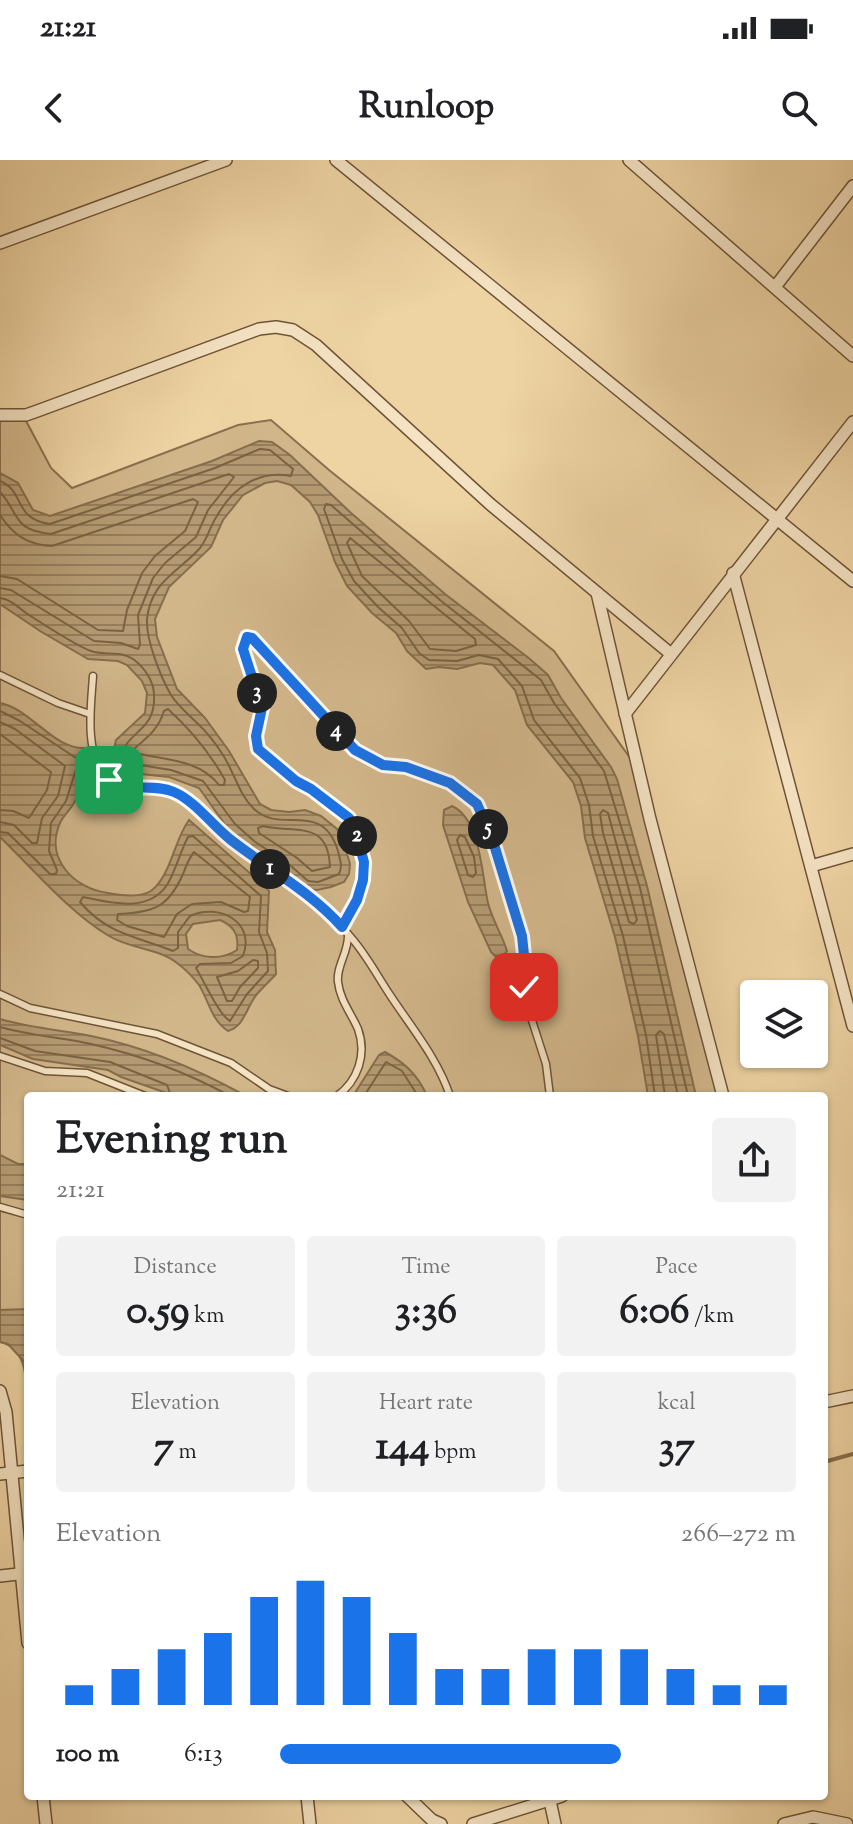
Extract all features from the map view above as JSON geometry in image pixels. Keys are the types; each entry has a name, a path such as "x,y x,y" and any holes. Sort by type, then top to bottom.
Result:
{"street":[{"path":"0,243 226,160"},
{"path":"336,160 853,581"},
{"path":"629,160 853,356"},
{"path":"775,287 853,186"},
{"path":"0,415 26,415 239,335 276,327 293,330 316,345 490,504 671,654"},
{"path":"625,714 853,422"},
{"path":"733,573 853,1026"},
{"path":"597,593 722,1092"},
{"path":"811,866 853,854"},
{"path":"0,1391 6,1412 6,1473 24,1569"},
{"path":"828,1401 853,1396"},
{"path":"0,1576 24,1574"},
{"path":"43,1800 46,1824"},
{"path":"307,1800 310,1824"},
{"path":"411,1800 432,1820 441,1824"},
{"path":"473,1824 550,1801 555,1824"},
{"path":"784,1824 813,1817 847,1824"}],"lane":[{"path":"342,927 357,900 363,880 364,862 358,840 349,818 296,781 258,749 256,736 262,708 243,649 247,637 252,638 355,750 383,765 406,767 450,783 477,804 492,838 522,936 526,974 524,987 546,1064 550,1092"},
{"path":"0,675 58,703 90,714"},
{"path":"93,676 90,714 93,743 99,768 109,780 119,787 163,788 178,793 228,838 309,897 342,927 366,955 423,1043 449,1092"},
{"path":"342,1092 349,1087 359,1068 362,1043 342,1000 337,979 348,948 348,934"},
{"path":"0,994 30,1008 157,1034 231,1063 277,1092"},
{"path":"0,1056 45,1071 87,1073 135,1092"},
{"path":"0,1207 24,1214"}],"shaded area":[{"path":"25,419 51,468 72,488 238,425 271,420 554,651 630,758 717,1092 24,1092 24,1370 15,1351 0,1342 0,420"}],"water":[{"path":"259,441 272,442 445,594 548,675 617,779 647,886 695,1092 647,1092 638,1036 615,937 585,838 581,806 573,782 527,725 515,690 493,665 480,663 457,669 426,669 407,651 396,633 347,586 318,515 310,502 291,485 277,481 265,483 243,495 223,520 211,547 169,587 155,619 157,637 177,689 205,718 229,751 260,804 271,810 305,810 321,816 337,829 343,840 350,864 349,874 344,882 331,887 304,889 287,872 249,848 229,830 199,788 169,777 122,772 111,760 88,763 76,798 61,820 56,836 59,860 74,879 96,890 119,895 151,891 168,867 189,820 269,891 267,932 275,950 276,974 253,999 242,1021 228,1031 214,1016 199,985 177,963 161,954 117,940 80,916 0,837 0,703 22,713 63,743 87,751 113,753 116,740 145,713 147,693 142,681 127,665 118,661 88,659 0,604 0,473 18,483 33,510 50,516 212,461","holes":["220,920 232,928 237,950 212,957 188,949 186,934 193,924"]},
{"path":"452,806 462,813 475,836 488,903 507,951 502,957 496,957 491,952 468,902 443,825 444,810"},
{"path":"0,1019 91,1036 151,1053 238,1092 164,1092 108,1070 33,1059 0,1045"},
{"path":"385,1052 399,1061 410,1070 425,1092 356,1092 379,1055"},
{"path":"0,1155 24,1164 24,1199 0,1196"},
{"path":"24,1309 24,1362 8,1344 0,1342 0,1310"}],"waterway":[{"path":"828,1461 853,1454"}],"route":[{"path":"109,780 119,787 163,788 178,793 228,838 309,897 342,927 357,900 363,880 364,862 358,840 349,818 296,781 258,749 256,736 262,708 243,649 247,637 252,638 355,750 383,765 406,767 450,783 477,804 492,838 522,936 526,974 524,987"}]}
